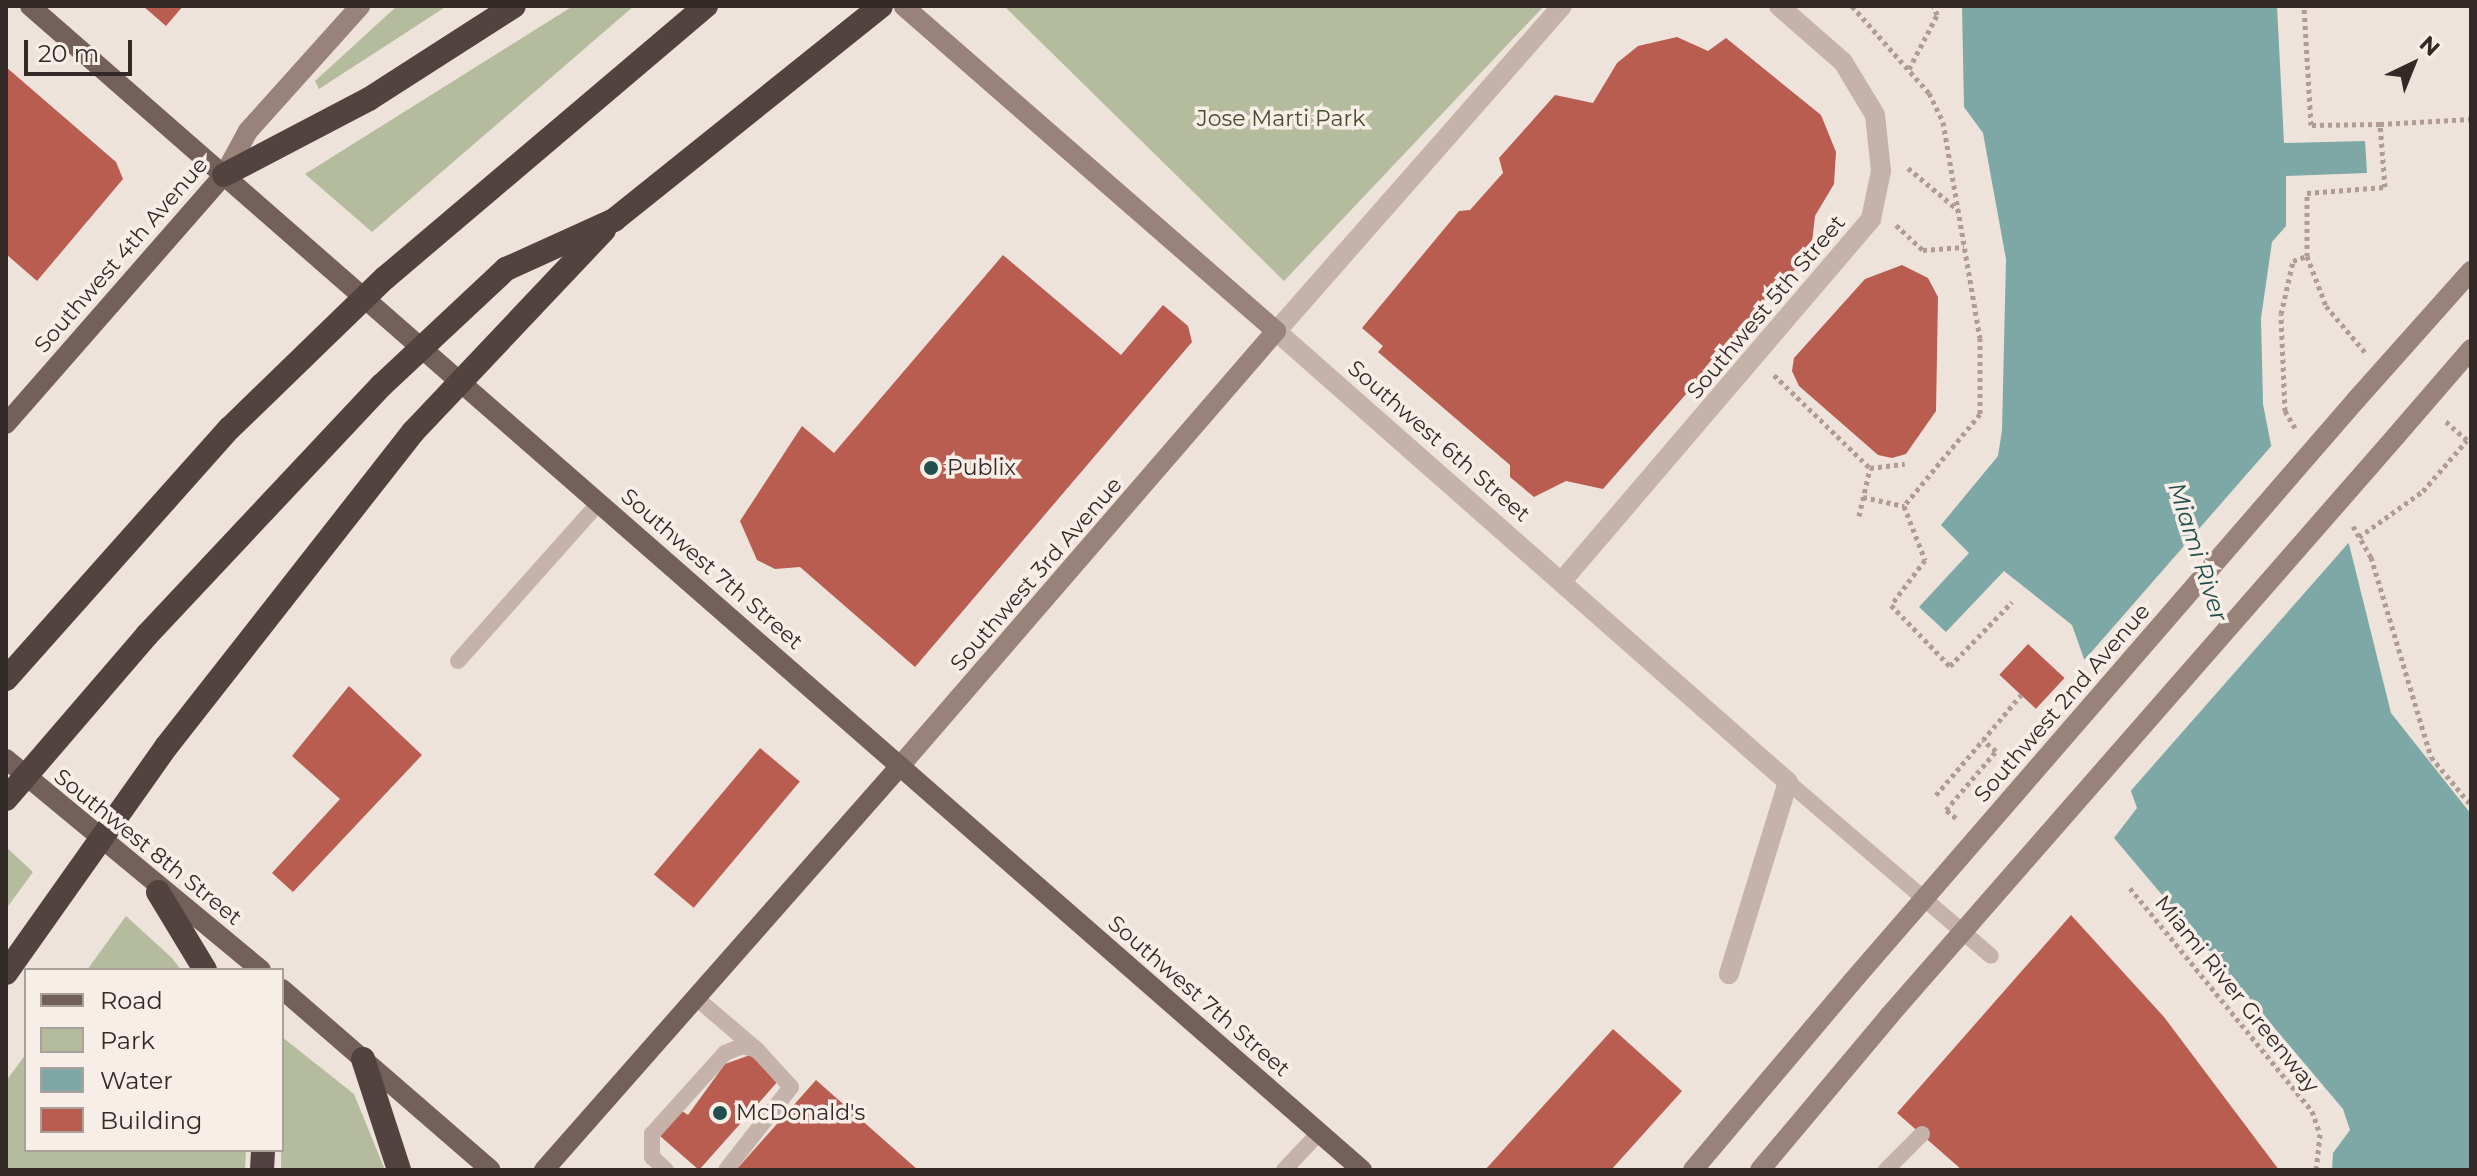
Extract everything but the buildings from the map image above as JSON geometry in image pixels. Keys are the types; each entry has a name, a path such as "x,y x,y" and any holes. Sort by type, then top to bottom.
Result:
{"highway":[{"path":"224,175 369,99 514,6"},
{"path":"6,679 230,428 385,278 706,6"},
{"path":"6,973 322,539 614,220 881,6"},
{"path":"6,799 147,635 411,357 506,269 614,220"},
{"path":"158,892 204,968"},
{"path":"363,1059 399,1170"}],"main road":[{"name":"Southwest 7th Street","path":"30,6 1362,1170"},
{"name":"Southwest 4th Avenue","path":"6,424 224,175"},
{"name":"Southwest 8th Street","path":"6,759 158,892 258,968"},
{"name":"Southwest 3rd Avenue","path":"544,1170 900,766"},
{"path":"284,991 491,1170"}],"street":[{"name":"Southwest 4th Avenue","path":"224,175 248,131 360,6"},
{"name":"Southwest 6th Street","path":"904,6 1788,782"},
{"name":"Southwest 3rd Avenue","path":"900,766 1562,6"},
{"name":"Southwest 5th Street","path":"1562,581 1871,219 1881,171 1875,115 1843,62 1779,6"},
{"name":"Southwest 2nd Avenue","path":"1693,1170 1851,983 2471,271"},
{"path":"1760,1170 1889,1016 2471,349"},
{"path":"1729,974 1788,782"}],"lane":[{"path":"458,661 599,503"},
{"path":"1788,782 1991,956"},
{"path":"695,997 757,1050 791,1087 726,1170"},
{"path":"666,1170 652,1157 652,1134 725,1053 757,1050"},
{"path":"1284,1170 1319,1133"},
{"path":"1886,1170 1922,1134"}],"path":[{"path":"1852,6 1909,69 1943,122 1980,338 1980,414 1904,506"},
{"path":"1909,69 1937,15 1934,6"},
{"path":"2380,124 2471,119"},
{"path":"1907,167 1959,212"},
{"path":"1893,221 1923,250 1964,247"},
{"path":"2307,256 2326,306 2348,336 2366,353"},
{"path":"1774,375 1870,468"},
{"path":"2359,537 2423,491 2467,440 2444,421"},
{"path":"1870,468 1905,464"},
{"path":"1859,516 1870,468"},
{"path":"1863,497 1904,506"},
{"path":"1904,506 1925,560 1891,605 1941,658 1950,666 2012,602"},
{"path":"1936,795 2021,695"},
{"path":"1958,820 1946,810 1996,751 1983,740"},
{"name":"Miami River Greenway","path":"2130,888 2312,1111 2320,1134 2316,1170"}],"green space":[{"path":"397,6 447,6 319,89 315,81"},
{"path":"573,6 634,6 372,232 305,174"},
{"name":"Jose Marti Park","path":"1004,6 1544,6 1284,281"},
{"path":"6,847 33,872 6,909"},
{"path":"126,916 180,968 88,968"},
{"path":"284,1039 354,1094 385,1170 281,1170 281,1152 284,1152"},
{"path":"24,1057 24,1152 246,1152 245,1170 6,1170 6,1081"}],"water":[{"name":"Miami River","path":"1962,6 2277,6 2284,143 2365,141 2367,173 2286,176 2286,226 2272,242 2261,318 2263,404 2271,445 2349,544 2391,713 2471,814 2471,1170 2332,1170 2333,1153 2350,1130 2343,1109 2114,838 2137,808 2072,625 2004,571 1946,632 1919,607 1969,553 1941,525 1998,456 2002,430 2006,259 1983,133 1964,107"}],"pier":[{"path":"2274,443 2351,540 2128,794 2080,665"}],"place":[{"name":"Publix","path":"931,468"},
{"name":"McDonald's","path":"720,1113"}]}
